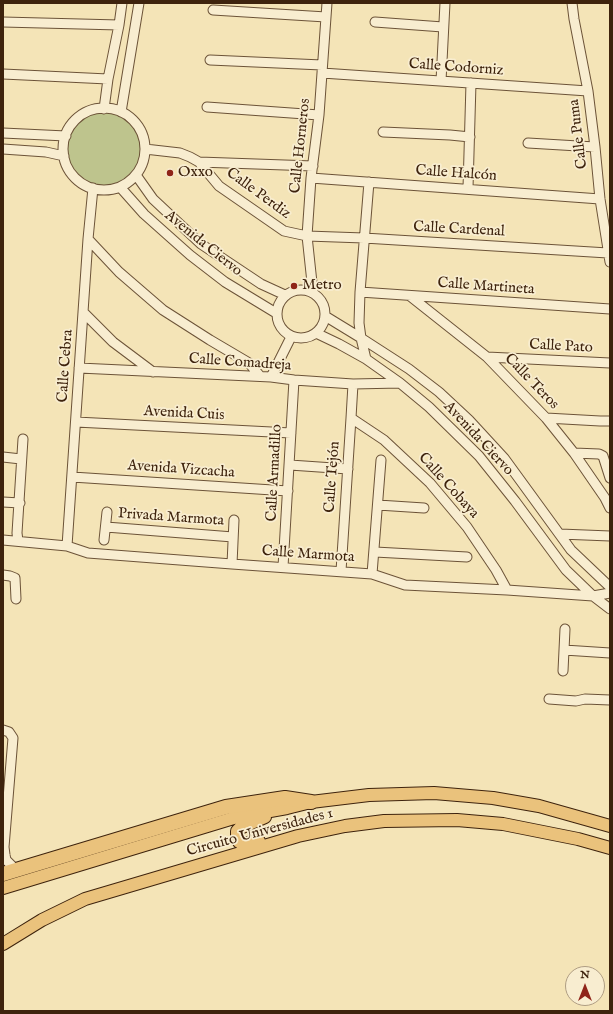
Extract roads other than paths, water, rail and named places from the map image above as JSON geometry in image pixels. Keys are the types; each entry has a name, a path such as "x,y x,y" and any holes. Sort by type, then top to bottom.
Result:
{"highway":[{"path":"10,872 226,807 285,798 311,802"}],"main road":[{"name":"Circuito Universidades 1","path":"3,888 237,817 311,802 369,795 434,793 493,798 539,806 610,826"},
{"path":"287,808 240,828 237,831 237,839 243,844 298,836"},
{"name":"Circuito Universidades 1","path":"3,944 42,920 85,900 298,836 345,826 384,821 457,820 503,824 578,839 610,848"}],"street":[{"path":"104,108 122,3"},
{"path":"121,112 139,3"},
{"name":"Calle Horneros","path":"313,292 307,236 312,166 319,114 327,3"},
{"path":"441,81 444,3"},
{"name":"Calle Puma","path":"572,3 588,91 600,199 609,257"},
{"path":"213,10 326,17"},
{"path":"3,22 118,25"},
{"path":"375,22 443,28"},
{"name":"Calle Codorniz","path":"210,60 441,81 588,91"},
{"path":"3,74 108,79"},
{"path":"468,188 471,83"},
{"path":"207,107 319,114"},
{"path":"96,109 113,109 121,112 131,118 143,137 145,149 143,163 136,175 120,187 107,190 94,188 83,184 74,177 64,156 63,147 71,126 78,118 96,109"},
{"path":"382,132 470,137"},
{"path":"3,133 66,136"},
{"path":"528,143 595,146"},
{"path":"3,149 46,152 64,156"},
{"path":"145,149 180,153 199,162 312,166"},
{"name":"Calle Perdiz","path":"199,162 220,186 284,231 307,236"},
{"name":"Avenida Ciervo","path":"136,175 154,199 201,244 261,284 284,295"},
{"name":"Calle Halcón","path":"311,178 468,188 600,199"},
{"path":"366,359 359,323 369,182"},
{"name":"Avenida Ciervo","path":"120,187 144,214 190,255 225,282 276,313"},
{"name":"Calle Cebra","path":"67,546 88,239 94,188"},
{"name":"Calle Cardenal","path":"307,236 364,238 609,257"},
{"path":"88,239 118,272 163,310 250,363 260,376"},
{"path":"190,255 201,244"},
{"path":"300,289 313,292 321,300 325,308 326,316 323,326 316,333 308,337 300,338 291,336 283,331 278,323 276,313 278,303 284,295 300,289"},
{"name":"Calle Martineta","path":"360,292 610,309"},
{"name":"Calle Teros","path":"410,296 487,357 546,418 608,495 610,508"},
{"path":"83,312 112,342 154,372"},
{"name":"Avenida Ciervo","path":"326,316 409,369 439,392 469,420 504,458 571,550 610,587"},
{"name":"Avenida Ciervo","path":"316,333 366,359 400,383 429,407 479,456 515,501 566,570 593,596 610,608"},
{"path":"271,377 291,336"},
{"name":"Calle Pato","path":"487,357 610,363"},
{"name":"Calle Comadreja","path":"79,368 260,376 353,384 400,383"},
{"name":"Calle Armadillo","path":"284,567 294,380"},
{"name":"Calle Tejón","path":"341,572 353,384"},
{"name":"Calle Cobaya","path":"352,418 384,440 430,483 467,526 496,570 507,590"},
{"path":"546,418 600,421 610,420"},
{"name":"Avenida Cuis","path":"76,422 292,433"},
{"path":"18,541 17,533 23,439"},
{"path":"479,456 491,443"},
{"path":"574,453 599,454 603,456 610,478"},
{"path":"3,457 21,459"},
{"path":"372,574 375,552 381,460"},
{"path":"290,465 348,469"},
{"name":"Avenida Vizcacha","path":"72,477 288,491"},
{"path":"3,502 20,503"},
{"path":"378,505 424,508"},
{"path":"104,540 107,512"},
{"name":"Privada Marmota","path":"232,564 234,520"},
{"name":"Privada Marmota","path":"106,527 233,536"},
{"path":"560,534 610,536"},
{"name":"Calle Marmota","path":"3,540 67,546 88,553 372,574 405,585 593,596 610,593"},
{"path":"375,552 467,557"},
{"path":"3,575 14,578 16,599"},
{"path":"563,671 565,629"},
{"path":"564,650 610,654"},
{"path":"550,699 576,701 585,698 610,700"},
{"path":"3,730 9,732 13,738 6,788 4,847 10,872"}],"place":[{"name":"Oxxo","path":"170,173"},
{"name":"Metro","path":"294,286"}]}
